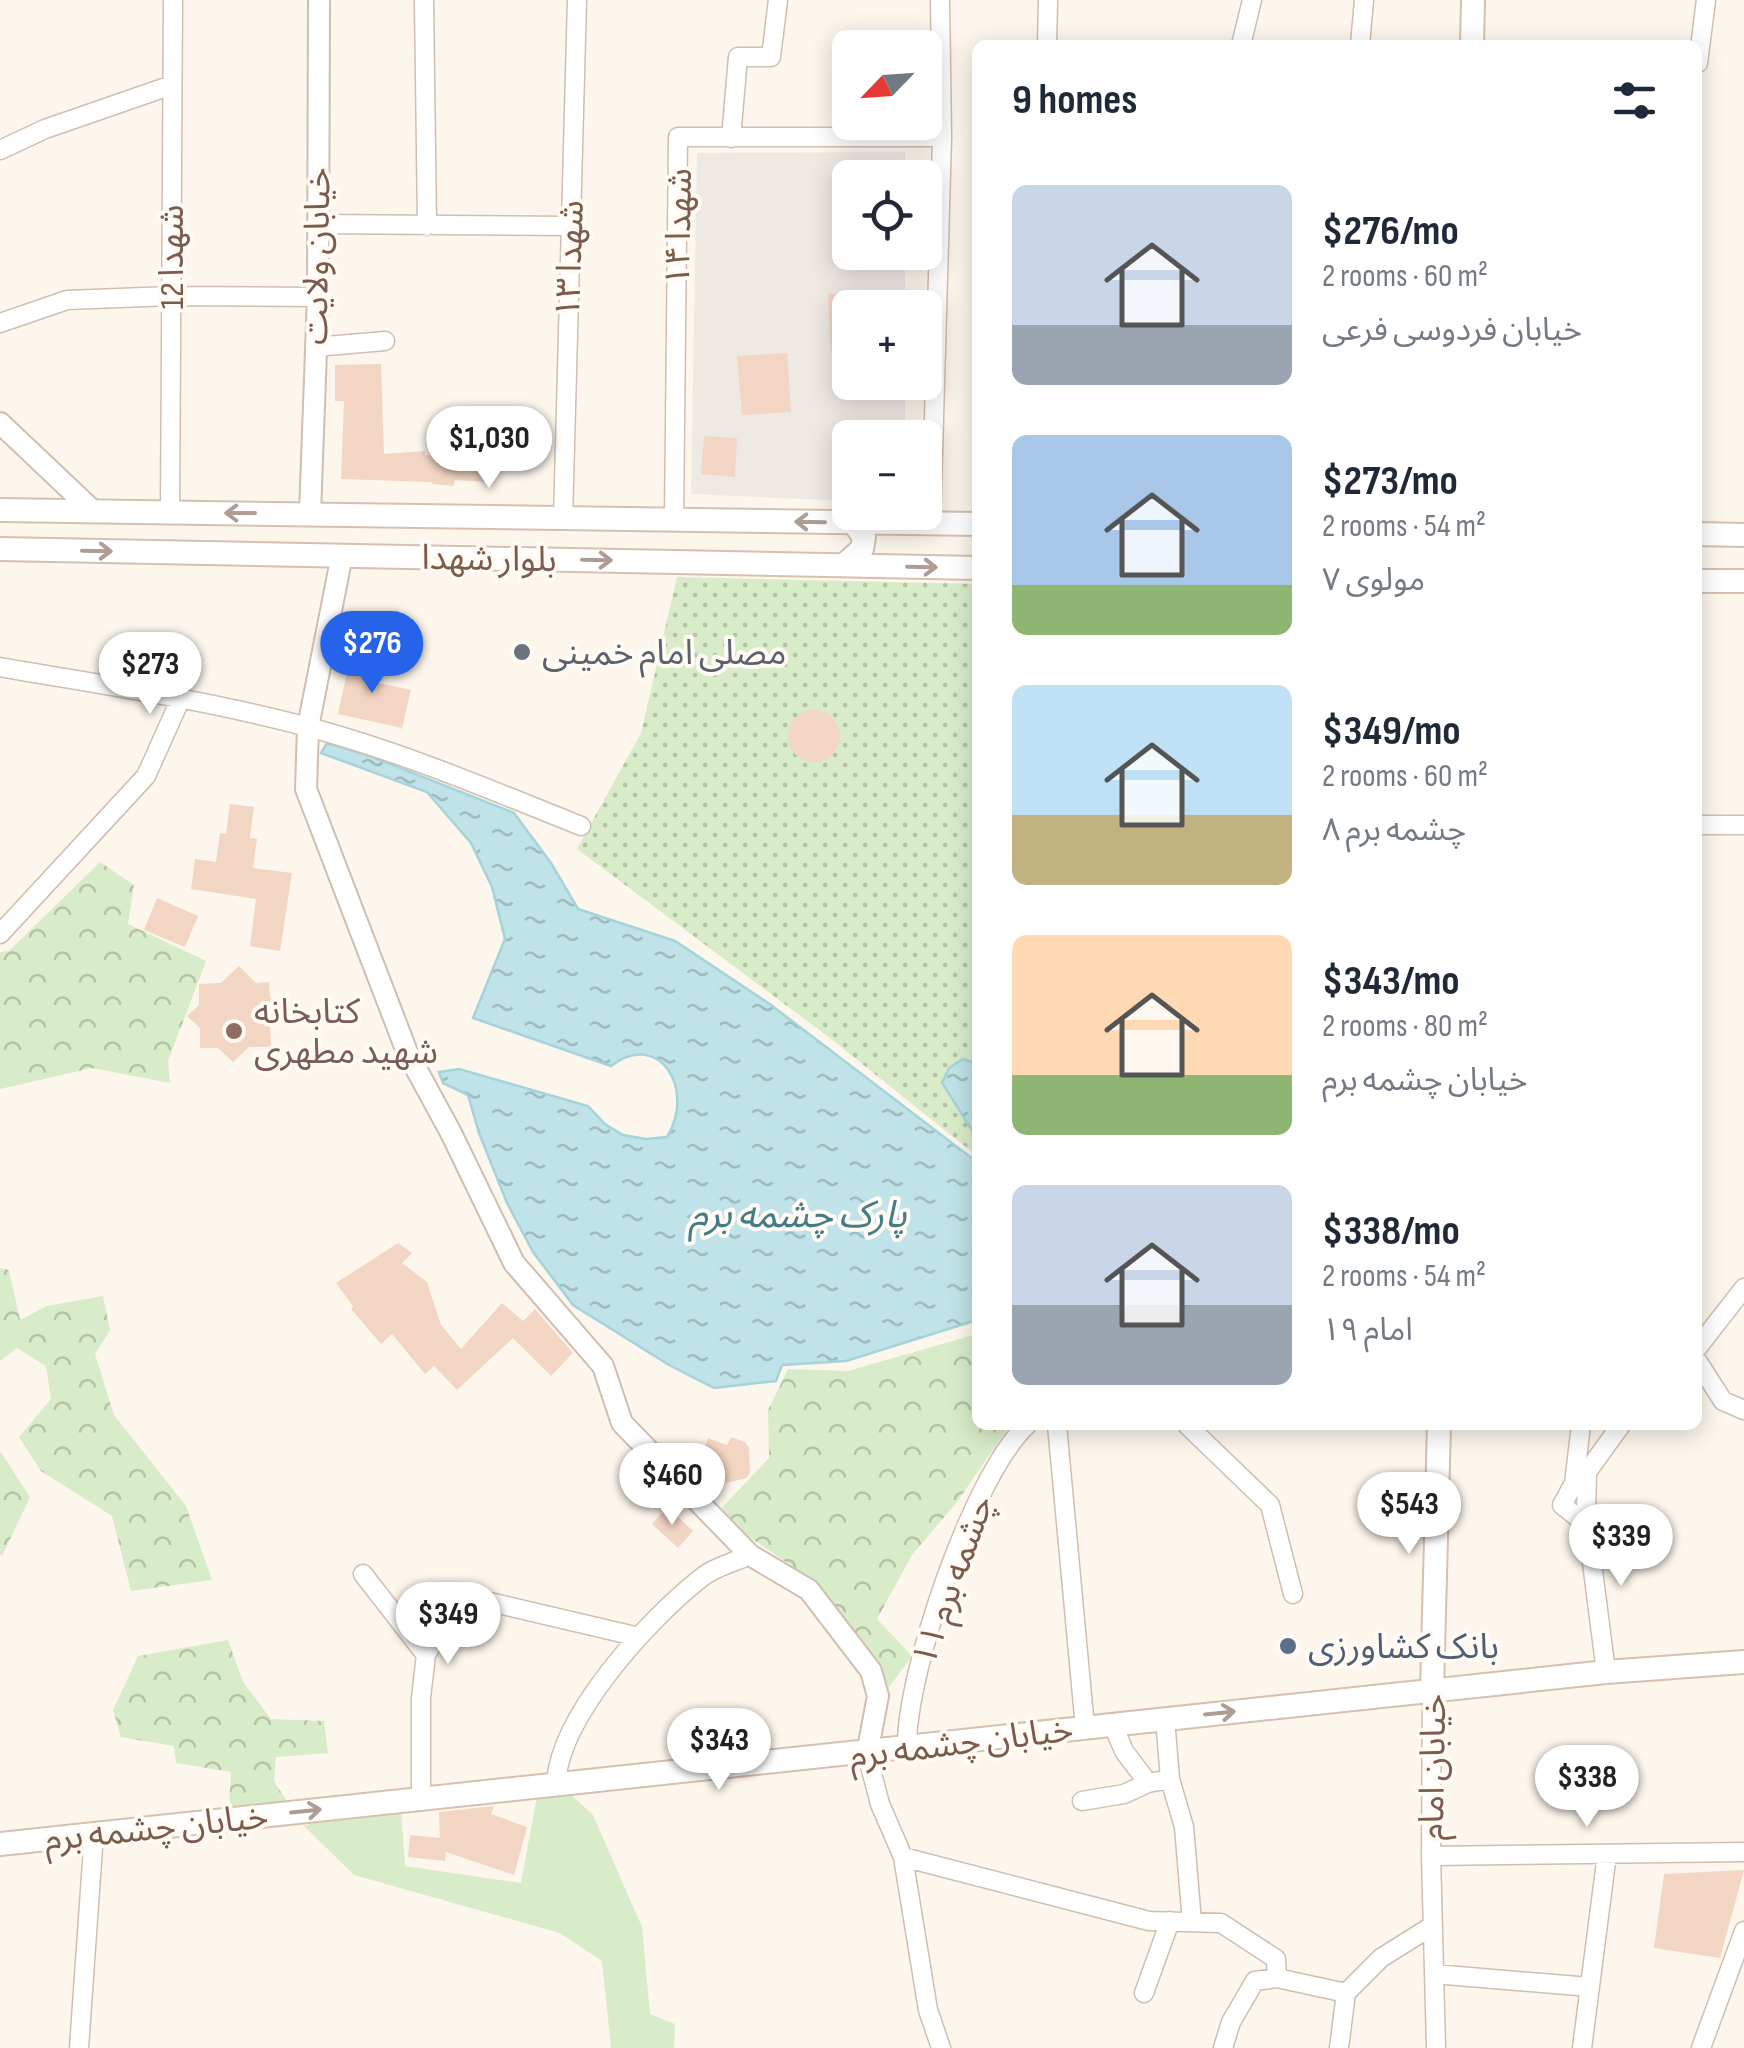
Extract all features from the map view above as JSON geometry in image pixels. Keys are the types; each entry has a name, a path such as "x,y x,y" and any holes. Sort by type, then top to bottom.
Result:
{"main road":[{"path":"1472,40 1473,0"},
{"name":"بلوار شهدا","path":"0,510 832,522"},
{"name":"بلوار شهدا","path":"942,524 972,524"},
{"path":"844,565 862,549 864,537 859,530"},
{"path":"1702,534 1744,535"},
{"name":"بلوار شهدا","path":"0,549 972,568"},
{"path":"1702,580 1744,582"},
{"name":"خیابان امام","path":"1432,1690 1438,1430"},
{"name":"خیابان چشمه برم","path":"0,1844 867,1754 1432,1690 1744,1662"}],"street":[{"name":"شهدا 12","path":"170,514 172,0"},
{"name":"خیابان ولایت","path":"310,513 318,297 318,0"},
{"path":"424,0 426,226"},
{"name":"شهدا ۱۳","path":"563,519 577,0"},
{"path":"731,138 738,57 771,57 778,0"},
{"path":"940,0 940,30"},
{"path":"1047,40 1048,0"},
{"path":"1243,40 1252,0"},
{"path":"1360,40 1364,0"},
{"path":"1701,40 1706,0"},
{"path":"0,150 46,129 172,85"},
{"name":"شهدا ۱۴","path":"674,520 678,138 832,138"},
{"path":"934,420 942,140"},
{"path":"318,224 570,226"},
{"path":"0,323 67,300 318,297"},
{"path":"315,346 385,342"},
{"path":"0,423 93,512"},
{"path":"342,554 308,727 306,789 407,1052 514,1263 603,1366 622,1423 750,1555 809,1590 871,1671 878,1696 867,1754 880,1804 903,1857 928,2010 941,2048"},
{"path":"0,667 181,698 308,727 422,762 581,826"},
{"path":"0,934 146,776 181,698"},
{"path":"1702,825 1744,825"},
{"path":"1702,1342 1737,1307 1744,1288"},
{"path":"1702,1368 1723,1401 1744,1410"},
{"name":"چشمه برم ۱۱","path":"907,1747 906,1720 916,1677 954,1559 999,1456 1022,1430"},
{"path":"1058,1430 1086,1728"},
{"path":"1192,1430 1270,1505 1293,1594"},
{"path":"1580,1430 1574,1483 1562,1505 1577,1518 1586,1516"},
{"path":"1606,1672 1586,1516 1587,1472 1617,1430"},
{"path":"556,1784 556,1766 573,1725 639,1637 702,1576 750,1555"},
{"path":"364,1574 426,1655"},
{"path":"421,1798 421,1698 426,1655 460,1594 639,1637"},
{"name":"خیابان امام","path":"1432,1690 1430,1856 1436,2048"},
{"path":"1165,1719 1170,1778 1184,1827 1192,1922"},
{"path":"1113,1725 1124,1751 1148,1783"},
{"path":"1082,1801 1124,1794 1170,1778"},
{"path":"79,2048 94,1833"},
{"path":"1430,1856 1744,1852"},
{"path":"1582,2048 1606,1854"},
{"path":"903,1857 1149,1920 1221,1924 1276,1959 1277,1978"},
{"path":"1144,1993 1170,1921"},
{"path":"1339,2048 1346,1992 1381,1958 1432,1926"},
{"path":"1701,2048 1744,1931"},
{"path":"1434,1974 1590,1987"},
{"path":"1223,2048 1231,2022 1254,1981 1277,1978 1346,1992"}],"shaded area":[{"path":"905,152 905,160 832,160 832,270 905,270 905,290 832,290 832,400 905,400 905,420 832,420 832,500 691,494 697,153"}],"green space":[{"path":"677,577 972,584 972,1152 826,1035 577,849 641,733"},
{"path":"100,862 134,885 128,924 206,961 168,1061 170,1083 92,1068 0,1089 0,952 9,951"},
{"path":"0,1268 9,1270 20,1320 47,1306 103,1296 110,1330 95,1354 114,1415 186,1506 212,1580 131,1591 112,1516 41,1471 19,1437 51,1399 46,1366 17,1348 0,1361"},
{"path":"972,1335 972,1430 1007,1430 957,1502 912,1555 877,1619 912,1656 884,1694 864,1644 799,1571 716,1514 769,1458 768,1410 788,1369 848,1371"},
{"path":"0,1451 30,1497 2,1556 0,1554"},
{"path":"228,1640 243,1682 271,1719 324,1721 328,1753 276,1757 274,1781 288,1803 229,1811 231,1772 176,1763 174,1746 121,1737 113,1710 138,1656"},
{"path":"568,1792 593,1815 642,1927 650,2014 675,2024 674,2048 611,2048 602,1961 560,1933 354,1875 304,1826 333,1817 401,1809 405,1866 521,1883 537,1796"}],"water":[{"name":"پارک چشمه برم","path":"327,743 370,756 514,813 551,863 578,909 675,941 771,1005 972,1158 972,1322 846,1361 782,1365 776,1381 714,1388 669,1365 573,1305 533,1252 507,1203 468,1095 443,1083 439,1072 459,1069 588,1106 605,1124 623,1135 646,1139 667,1137 675,1119 675,1084 658,1060 644,1055 629,1056 611,1066 473,1018 505,939 492,887 471,843 427,792 321,753"},
{"path":"963,1059 972,1062 972,1130 942,1083 949,1068"}],"building":[{"path":"828,294 832,294 832,351 831,351"},
{"path":"787,353 791,412 742,415 737,356"},
{"path":"381,364 384,454 425,451 425,455 488,464 487,482 455,480 454,486 341,479 344,401 335,401 335,365"},
{"path":"704,436 737,438 735,477 701,474"},
{"path":"351,653 375,658 370,681 411,690 402,728 338,714"},
{"path":"814,710 832,718 840,736 832,754 814,762 796,754 788,736 796,718"},
{"path":"230,804 254,807 250,838 257,839 253,868 292,873 280,951 250,946 256,899 191,889 195,859 216,862 220,833 226,834"},
{"path":"157,898 198,916 185,947 144,930"},
{"path":"239,966 256,983 269,982 270,997 284,1012 270,1026 271,1047 249,1047 233,1062 218,1048 200,1048 200,1028 187,1016 199,1005 199,984 221,983"},
{"path":"398,1243 412,1253 402,1263 427,1282 441,1325 461,1349 502,1303 523,1321 535,1309 573,1353 551,1376 513,1338 457,1390 434,1366 425,1374 392,1334 381,1344 351,1309 353,1306 336,1283"},
{"path":"731,1437 745,1442 749,1448 750,1472 747,1478 722,1484 718,1475 698,1468 708,1438 727,1445"},
{"path":"667,1507 693,1531 678,1548 652,1524"},
{"path":"494,1806 491,1814 527,1827 514,1875 446,1852 445,1861 408,1857 410,1835 440,1838 439,1812"},
{"path":"1744,1870 1720,1958 1654,1948 1664,1874"}],"place":[{"name":"مصلی امام خمینی","path":"522,652"},
{"name":"کتابخانه شهید مطهری","path":"234,1031"},
{"name":"بانک کشاورزی","path":"1288,1646"}]}
